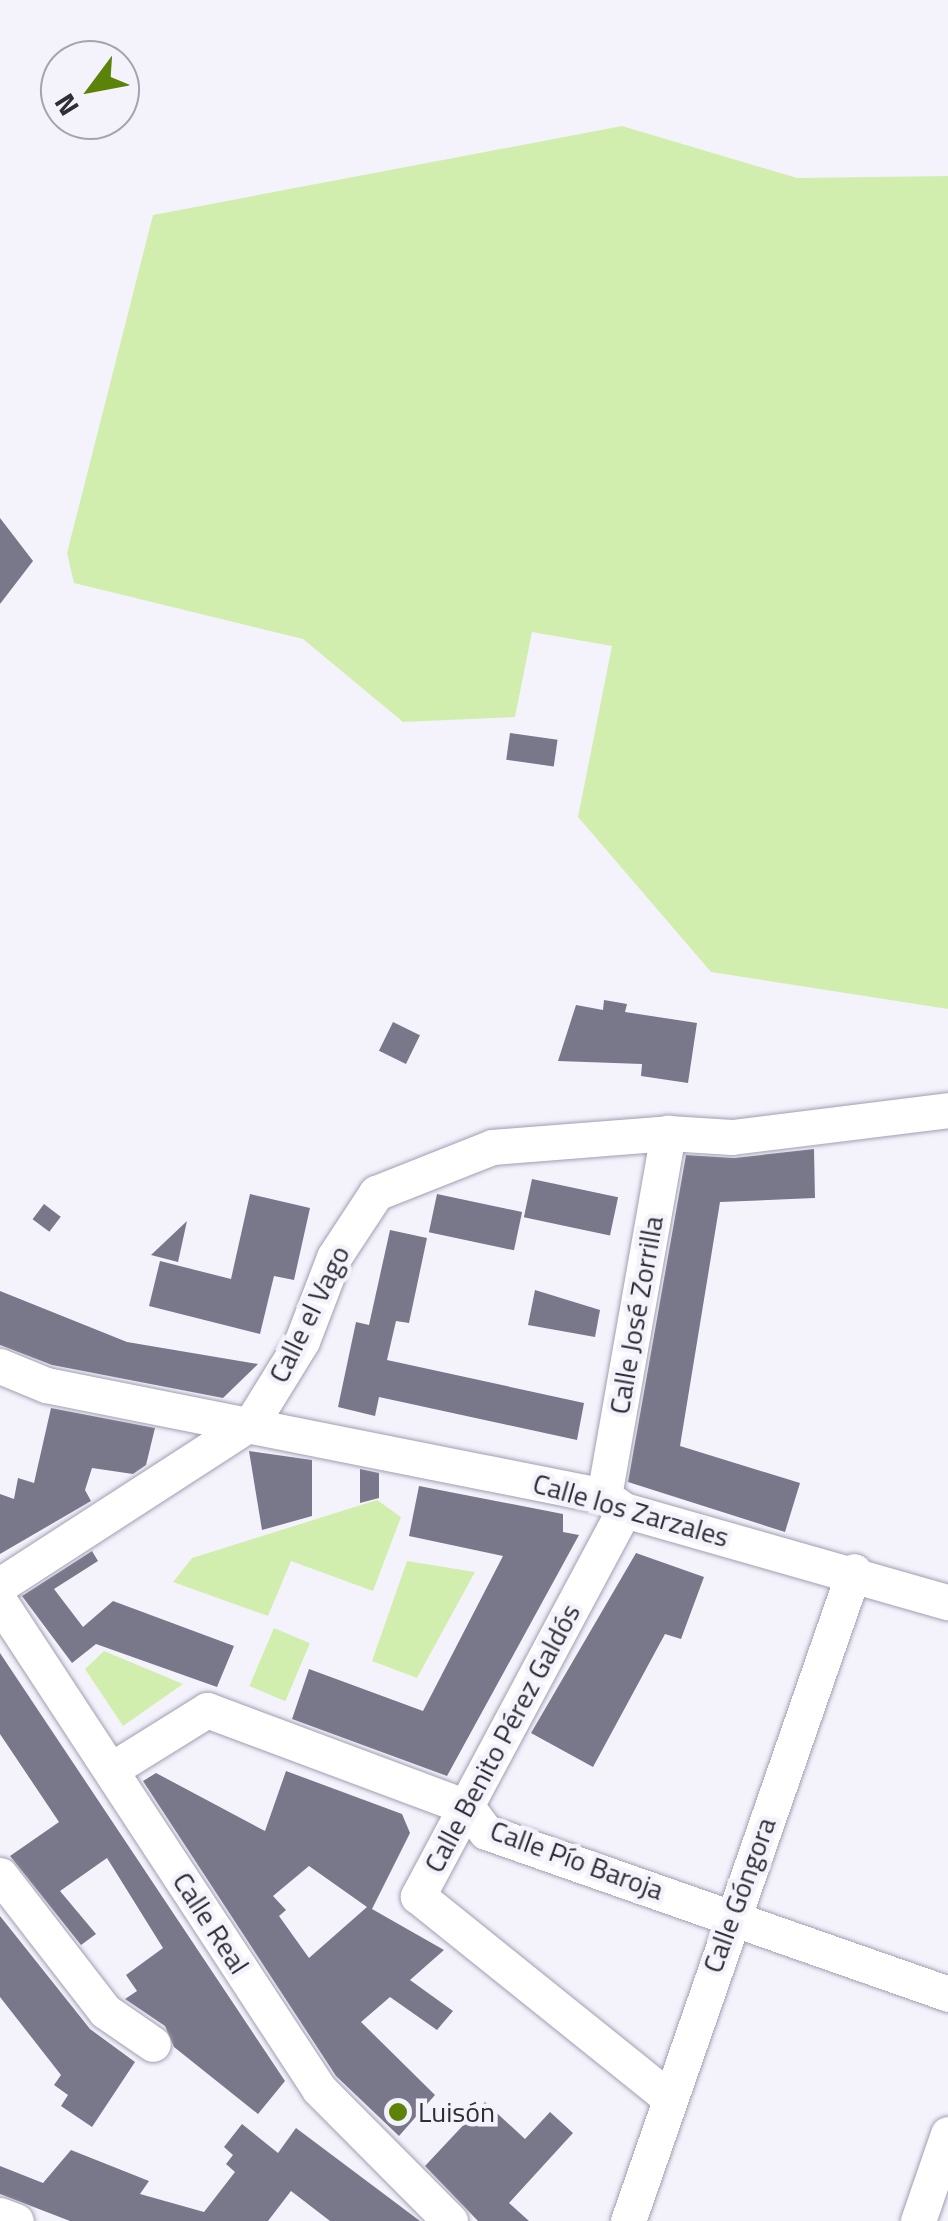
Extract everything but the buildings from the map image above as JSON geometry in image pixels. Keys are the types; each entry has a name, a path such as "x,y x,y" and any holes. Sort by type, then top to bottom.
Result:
{"street":[{"name":"Calle el Vago","path":"0,1585 252,1422 302,1341 334,1257 376,1193 492,1147 668,1133 732,1136 948,1110"},
{"name":"Calle José Zorrilla","path":"614,1503 668,1133"},
{"name":"Calle los Zarzales","path":"0,1366 46,1385 252,1422 614,1503 854,1571 948,1602"},
{"name":"Calle Benito Pérez Galdós","path":"614,1503 467,1808 418,1896 667,2096"},
{"name":"Calle Góngora","path":"628,2221 667,2096 854,1571"},
{"name":"Calle Real","path":"0,1602 319,2089 450,2221"},
{"name":"Calle Pío Baroja","path":"112,1769 207,1710 467,1808 486,1832 948,1994"},
{"path":"0,1875 105,2011 154,2044"},
{"path":"918,2221 948,2134"},
{"path":"0,2216 16,2221"}],"green space":[{"path":"622,126 797,178 948,176 948,1009 711,972 578,817 612,646 532,632 515,717 403,722 303,639 74,583 67,553 153,215"},
{"path":"377,1500 401,1517 373,1591 291,1561 268,1616 173,1582 192,1558"},
{"path":"407,1561 475,1572 417,1678 372,1661"},
{"path":"274,1628 310,1643 285,1701 249,1686"},
{"path":"104,1651 183,1684 123,1726 85,1669"}],"place":[{"name":"Luisón","path":"398,2112"}]}
